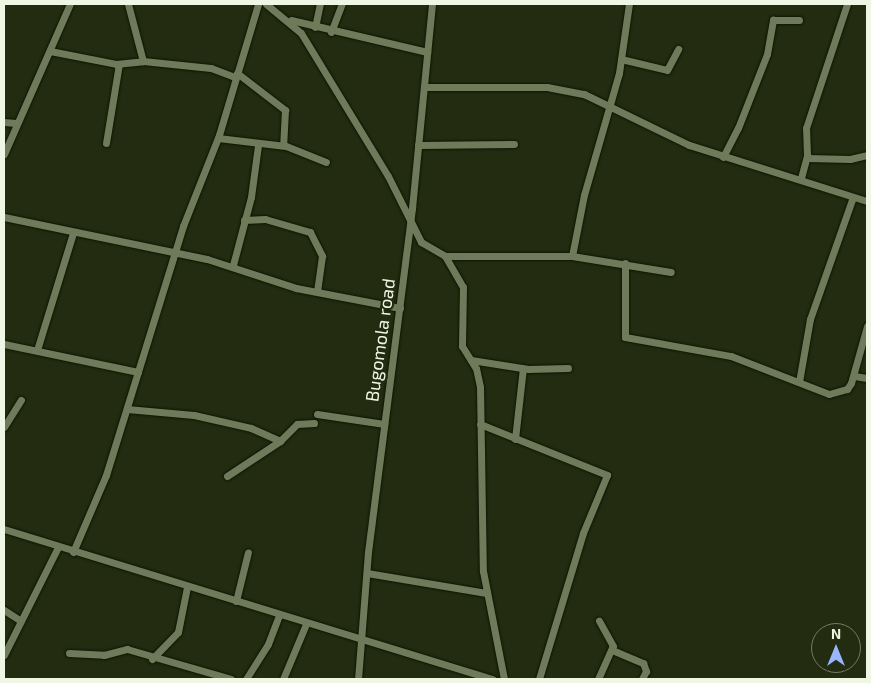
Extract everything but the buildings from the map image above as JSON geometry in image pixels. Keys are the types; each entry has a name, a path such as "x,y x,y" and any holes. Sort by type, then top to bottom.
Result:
{"street":[{"path":"4,154 16,122 70,4"},
{"path":"128,4 143,61"},
{"path":"73,552 101,490 176,252 218,138 258,4"},
{"path":"268,4 288,20 317,57 411,216 423,245 445,256 572,256 625,263 671,272"},
{"path":"316,28 320,4"},
{"path":"330,32 342,4"},
{"name":"Bugomola road","path":"358,679 367,573 411,216 432,4"},
{"path":"572,256 621,59 630,4"},
{"path":"801,178 807,158 806,128 847,4"},
{"path":"288,20 330,32 427,52"},
{"path":"723,157 767,54 773,21 799,20"},
{"path":"621,59 667,70 678,49"},
{"path":"50,50 119,64 143,61 211,68 236,75 285,110 283,145"},
{"path":"106,143 119,64"},
{"path":"424,87 547,87 610,104 659,131 723,157 801,178 867,201"},
{"path":"4,122 16,122"},
{"path":"218,138 258,145 283,145 326,162"},
{"path":"418,146 514,144"},
{"path":"233,265 244,220 258,145"},
{"path":"807,158 850,159 867,155"},
{"path":"799,382 812,312 853,197"},
{"path":"4,218 176,252 233,265 296,288 400,308"},
{"path":"244,220 264,219 310,232 322,256 317,291"},
{"path":"37,350 73,232"},
{"path":"445,256 465,294 461,343 471,360 480,387 486,593 504,679"},
{"path":"625,263 625,337 730,356 799,382 816,391 838,394 847,389 854,376 867,326"},
{"path":"4,344 138,372"},
{"path":"471,360 523,368 568,368"},
{"path":"515,439 523,368"},
{"path":"854,376 867,378"},
{"path":"4,427 21,400"},
{"path":"127,409 205,417 250,428 280,441"},
{"path":"317,414 384,424"},
{"path":"227,476 280,441 296,424 314,423"},
{"path":"480,424 607,475 584,533 539,679"},
{"path":"4,529 306,624 492,679"},
{"path":"4,655 58,547"},
{"path":"236,601 248,552"},
{"path":"367,573 486,593"},
{"path":"152,659 178,632 185,613 187,587"},
{"path":"4,610 21,621"},
{"path":"246,679 268,644 279,615"},
{"path":"599,621 612,650 643,663 646,671 642,679"},
{"path":"283,679 306,624"},
{"path":"69,653 104,654 127,649 152,659 231,679"},
{"path":"598,679 612,650"}]}
